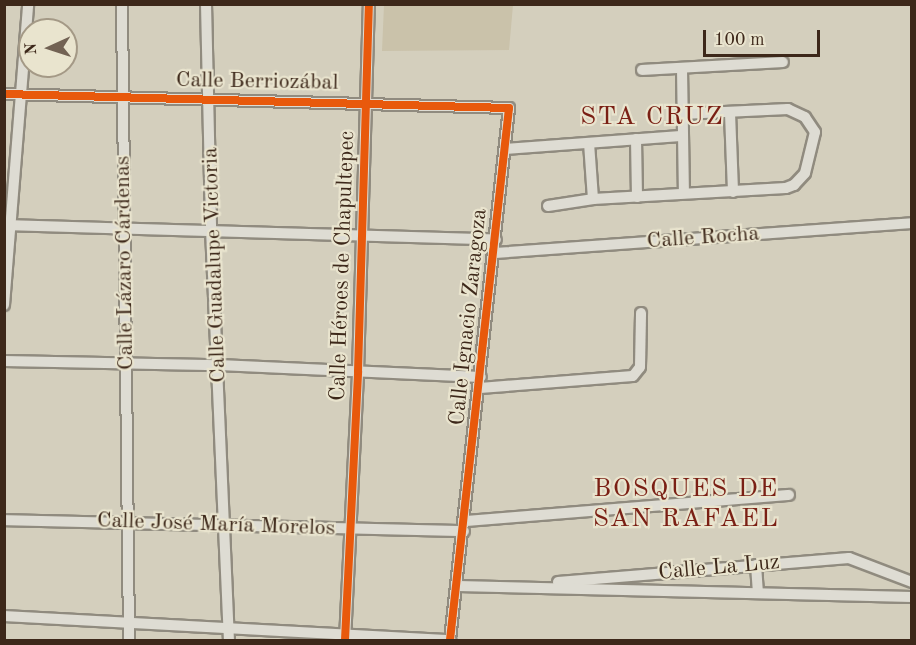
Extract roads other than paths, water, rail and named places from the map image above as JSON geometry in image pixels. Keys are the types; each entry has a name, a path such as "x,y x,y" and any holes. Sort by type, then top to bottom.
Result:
{"street":[{"path":"4,305 8,226 22,95 28,4"},
{"name":"Calle Lázaro Cárdenas","path":"122,4 129,640"},
{"name":"Calle Guadalupe Victoria","path":"206,4 211,229 219,365 229,640"},
{"name":"Calle Héroes de Chapultepec","path":"345,637 358,371 369,4"},
{"path":"642,70 783,62"},
{"path":"682,69 681,136 684,193"},
{"name":"Calle Berriozábal","path":"4,94 124,98 209,97 509,108"},
{"name":"Calle Ignacio Zaragoza","path":"450,640 481,382 509,108"},
{"path":"548,206 593,199 786,188 794,185 805,173 814,141 810,120 788,109 682,114"},
{"path":"730,113 733,192"},
{"path":"505,149 681,136"},
{"path":"636,139 637,197"},
{"path":"589,143 593,199"},
{"name":"Calle Rocha","path":"495,253 912,223"},
{"path":"8,226 211,229 362,238 496,240"},
{"path":"4,361 126,362 358,371 481,382 633,376 640,368 641,313"},
{"name":"Calle José María Morelos","path":"4,520 126,521 351,529 465,526 789,495"},
{"name":"Calle La Luz","path":"522,586 849,558 912,582"},
{"path":"756,565 758,593"},
{"path":"620,576 621,591"},
{"name":"Calle La Luz","path":"458,586 912,597"},
{"path":"4,616 229,628 345,637 450,640"}],"district":[{"name":"STA CRUZ","path":"652,118"},
{"name":"BOSQUES DE SAN RAFAEL","path":"686,505"}]}
